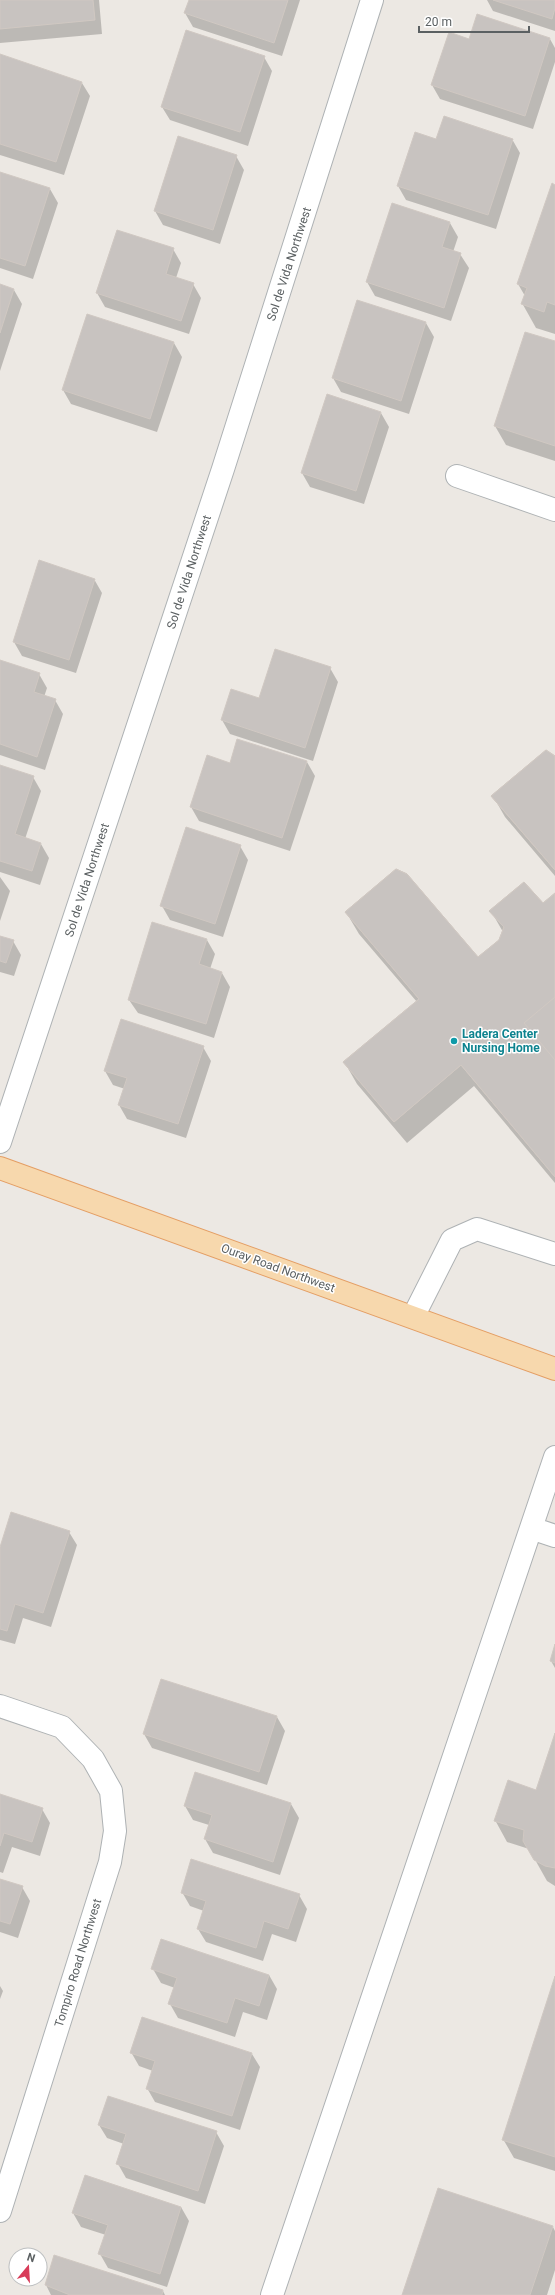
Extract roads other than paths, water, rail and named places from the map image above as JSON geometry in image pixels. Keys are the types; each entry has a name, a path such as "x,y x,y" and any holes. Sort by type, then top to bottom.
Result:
{"main road":[{"name":"Ouray Road Northwest","path":"0,1168 555,1369"}],"street":[{"name":"Sol de Vida Northwest","path":"0,1142 224,470 372,0"},
{"path":"457,476 555,510"},
{"path":"413,1317 452,1240 478,1229 555,1254"},
{"path":"272,2295 555,1457"},
{"path":"531,1528 555,1536"},
{"name":"Tompiro Road Northwest","path":"0,1706 62,1727 93,1759 111,1791 116,1831 110,1862 0,2210"}],"place":[{"name":"Ladera Center Nursing Home","path":"454,1041"}]}
